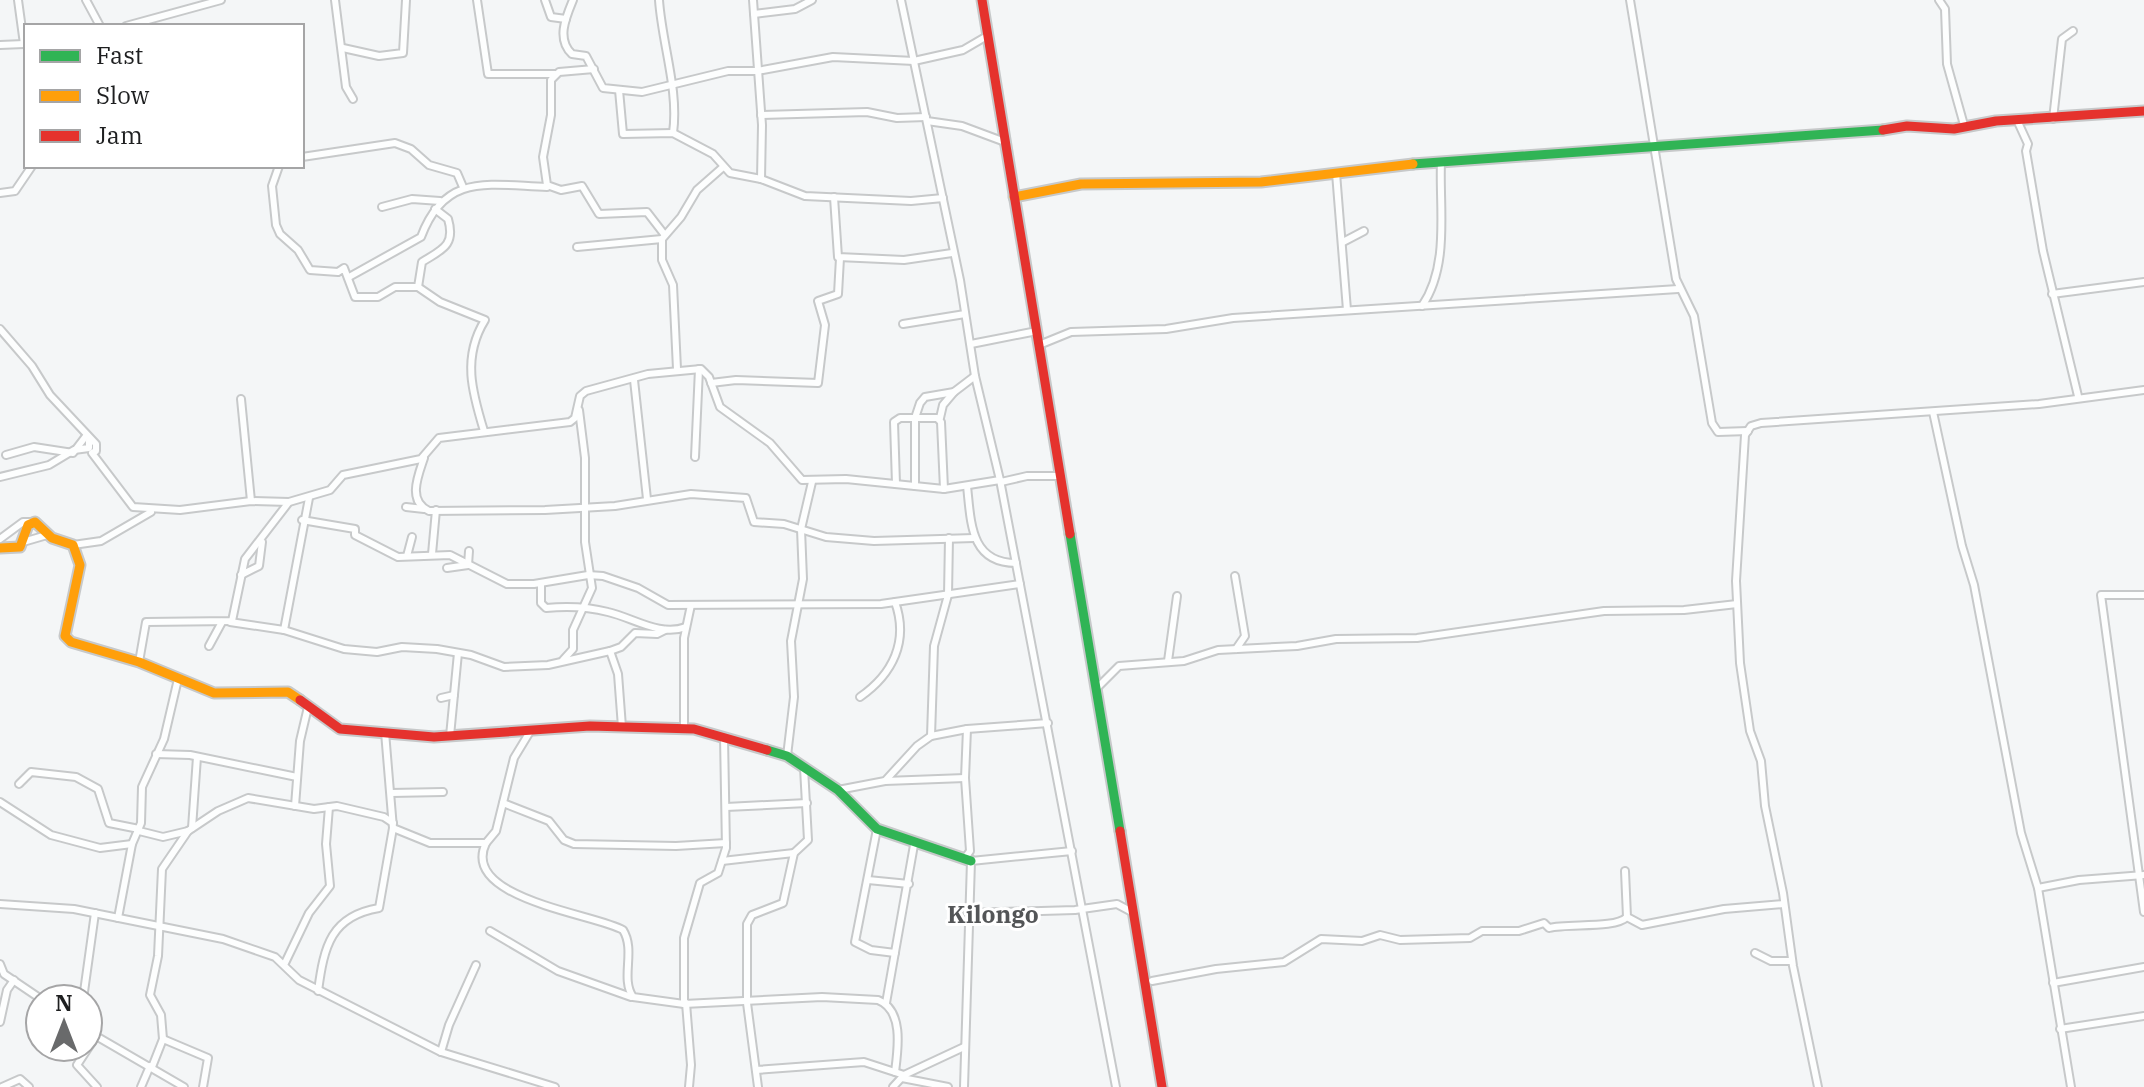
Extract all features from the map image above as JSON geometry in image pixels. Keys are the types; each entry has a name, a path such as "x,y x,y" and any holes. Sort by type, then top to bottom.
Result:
{"main road":[{"path":"982,0 1162,1087"},
{"path":"1014,197 1038,196 1081,184 1261,182 1441,162 1654,148 1907,126 1944,130 1964,125 2144,111"},
{"path":"0,548 17,548 23,542 28,525 35,522 47,535 73,545 80,565 65,636 71,642 139,662 223,695 288,692 338,728 385,732 450,736 531,730 684,728 787,756 838,790 877,829 914,845 968,859"}],"street":[{"path":"18,0 24,39"},
{"path":"86,0 99,24"},
{"path":"133,24 221,0"},
{"path":"335,0 346,87 353,99"},
{"path":"343,48 379,56 403,53 406,0"},
{"path":"477,0 488,74 555,74 594,69"},
{"path":"545,0 551,17 566,19"},
{"path":"573,0 563,38 567,50 585,55 603,88 619,90 646,92 728,71 757,71 833,57 914,61 963,50 987,36"},
{"path":"659,0 676,111 673,133"},
{"path":"753,0 761,115 761,179"},
{"path":"754,14 795,9 812,0"},
{"path":"901,0 943,198 975,376 1001,481 1116,1087"},
{"path":"1630,0 1678,289 1694,316 1714,429 1718,432 1748,431"},
{"path":"1939,0 1945,9 1947,64 1964,125"},
{"path":"2053,119 2062,39 2073,31"},
{"path":"0,45 24,45"},
{"path":"548,187 543,157 551,115 551,80 555,74"},
{"path":"619,90 621,132 673,133 713,154 722,168 730,173 761,179 805,196 911,201 943,198"},
{"path":"761,115 867,112 962,126 1005,142"},
{"path":"2017,120 2028,144 2026,151 2036,215 2078,396"},
{"path":"304,157 395,143 411,149 429,165 453,170 463,187"},
{"path":"1422,306 1434,286 1439,253 1441,162"},
{"path":"0,193 15,191 31,168"},
{"path":"278,168 272,186 274,218 280,234 298,250 310,270 338,272 344,268 349,277 350,292 357,297 378,297 395,287 418,287 440,302 485,320 474,337 470,382 484,431"},
{"path":"577,247 663,237 681,217 697,190 722,168"},
{"path":"1336,173 1347,310"},
{"path":"349,277 421,237 426,221 440,201 463,187 501,184 561,190 582,186 599,214 638,210 651,213 663,237 662,260 673,285 677,369"},
{"path":"711,383 736,380 818,383 825,325 818,301 838,294 840,258 836,251 834,197"},
{"path":"382,207 412,199 440,201"},
{"path":"418,287 422,262 444,250 451,237 448,219 435,209"},
{"path":"1343,242 1364,231"},
{"path":"840,258 904,260 952,253"},
{"path":"2052,294 2144,282"},
{"path":"1039,345 1071,332 1166,329 1233,318 1678,289"},
{"path":"903,324 965,314"},
{"path":"0,329 32,366 50,395 96,444 96,451 92,453 124,499 137,509 251,501 289,502 309,498 335,487 343,475 421,459 439,438 570,422 579,410"},
{"path":"971,344 1037,331"},
{"path":"563,660 573,649 573,630 592,588 588,575 579,410 580,396 586,391 677,369 699,369 706,373 720,407 770,443 799,477 812,482 846,479 944,489 1027,476 1060,476"},
{"path":"695,457 699,369"},
{"path":"944,489 940,418 943,405 975,376"},
{"path":"634,380 647,499"},
{"path":"1818,1087 1792,961 1765,806 1761,761 1750,731 1740,663 1737,604 1739,493 1743,443 1748,431 1751,426 1761,423 2039,404 2078,396 2144,390"},
{"path":"915,486 915,418 925,397 954,392"},
{"path":"241,399 251,501"},
{"path":"1933,412 1962,546 1974,585 2021,833 2038,888 2071,1087"},
{"path":"896,484 893,424 898,418 940,418"},
{"path":"6,455 34,447 72,451 89,448 88,438"},
{"path":"0,477 49,465 88,438"},
{"path":"424,509 415,487 425,455"},
{"path":"787,756 794,697 791,641 803,579 801,529 812,482"},
{"path":"967,486 974,538 985,556 1000,563 1016,563"},
{"path":"406,507 533,511 691,494 746,498 754,522 801,529 826,537 874,541 974,538"},
{"path":"284,630 298,569 302,520 309,498"},
{"path":"209,646 226,622 245,559 289,502"},
{"path":"73,545 101,541 154,510"},
{"path":"432,554 436,510"},
{"path":"302,520 355,529 355,535 398,557 450,555 507,584 541,583 588,575 638,588 668,605 895,602 1020,584"},
{"path":"0,539 23,522 35,522"},
{"path":"23,542 47,535"},
{"path":"407,556 412,537"},
{"path":"241,575 259,566 263,538"},
{"path":"931,736 934,646 948,595 949,538"},
{"path":"468,565 469,551"},
{"path":"447,568 468,565"},
{"path":"1235,576 1245,636 1236,649"},
{"path":"541,583 542,606 609,612 665,630"},
{"path":"2144,595 2101,595 2144,912"},
{"path":"1168,661 1177,596"},
{"path":"860,697 893,663 900,646 895,602"},
{"path":"1097,690 1109,672 1119,666 1186,660 1212,650 1297,646 1336,639 1417,638 1604,611 1684,610 1737,604"},
{"path":"684,728 686,627 691,605"},
{"path":"139,662 146,622 226,622 284,630 344,649 377,652 420,647 458,653 504,667 526,668 610,651 621,647 635,633 657,634 686,627"},
{"path":"610,651 618,674 622,727"},
{"path":"450,736 458,653"},
{"path":"118,918 132,844 139,830 142,787 164,739 178,679"},
{"path":"441,698 454,695"},
{"path":"295,806 300,741 309,705"},
{"path":"885,781 917,746 931,736 967,729 1048,723"},
{"path":"964,1087 970,851 965,778 967,729"},
{"path":"531,730 514,758 496,831 486,843 485,864 505,889 623,930 629,942 628,987 633,997"},
{"path":"318,991 323,954 342,922 362,911 379,908 393,826 385,732"},
{"path":"689,1087 691,1065 685,1004 684,938 700,883 717,874 726,843 724,737"},
{"path":"156,754 197,757 297,777"},
{"path":"141,1087 163,1039 161,1015 150,995 157,970 162,869 190,830 197,757"},
{"path":"722,861 794,853 804,847 809,835 803,765"},
{"path":"19,784 31,772 76,777 98,789 109,823 163,837 190,830 248,798 377,815 430,843 486,843"},
{"path":"838,790 885,781 965,778"},
{"path":"391,793 443,792"},
{"path":"0,802 6,809 51,835 100,848 132,844"},
{"path":"503,803 549,821 564,840 574,844 676,846 726,843"},
{"path":"726,807 807,803"},
{"path":"285,963 309,913 330,886 326,844 329,807"},
{"path":"877,829 855,942 871,950 895,953"},
{"path":"886,1003 914,845"},
{"path":"968,859 1072,851"},
{"path":"758,1087 747,1003 747,921 752,915 783,903 794,853"},
{"path":"1152,981 1216,969 1284,962 1321,939 1362,941 1380,935 1400,940 1470,938 1482,931 1519,931 1544,923 1549,928 1622,922 1627,917 1625,871"},
{"path":"2038,888 2079,880 2141,876"},
{"path":"868,880 909,884"},
{"path":"0,904 95,913 223,939 285,963 294,977 318,991 441,1052 535,1084 555,1087"},
{"path":"967,913 1083,909 1117,904 1133,912"},
{"path":"1627,917 1642,925 1724,909 1784,904"},
{"path":"85,983 95,913"},
{"path":"490,931 558,971 633,997 685,1004 822,997 873,998 886,1003 896,1019 895,1072"},
{"path":"1755,953 1771,961 1792,961"},
{"path":"0,964 4,974 24,987"},
{"path":"441,1052 449,1025 476,965"},
{"path":"2053,983 2144,967"},
{"path":"0,1022 7,990 14,980"},
{"path":"2060,1029 2082,1023 2144,1016"},
{"path":"163,1039 208,1058 203,1087"},
{"path":"104,1040 184,1087"},
{"path":"893,1087 903,1076 964,1047"},
{"path":"756,1070 864,1062 948,1087"},
{"path":"78,1063 97,1087"},
{"path":"2,1087 19,1079 29,1087"}],"traffic: fast":[{"path":"1413,164 1883,130"},
{"path":"1070,534 1120,831"},
{"path":"767,750 787,756 838,790 877,829 971,861"}],"traffic: slow":[{"path":"1014,197 1081,184 1261,182 1413,164"},
{"path":"0,548 20,547 28,525 35,522 52,538 73,545 80,565 65,636 71,642 139,662 214,693 288,692 300,700"}],"traffic: jam":[{"path":"982,0 1070,534"},
{"path":"1883,130 1907,126 1954,129 1996,121 2144,111"},
{"path":"300,700 340,729 434,737 590,726 694,729 767,750"},
{"path":"1120,831 1162,1087"}],"district":[{"name":"Kilongo","path":"993,914"}]}
